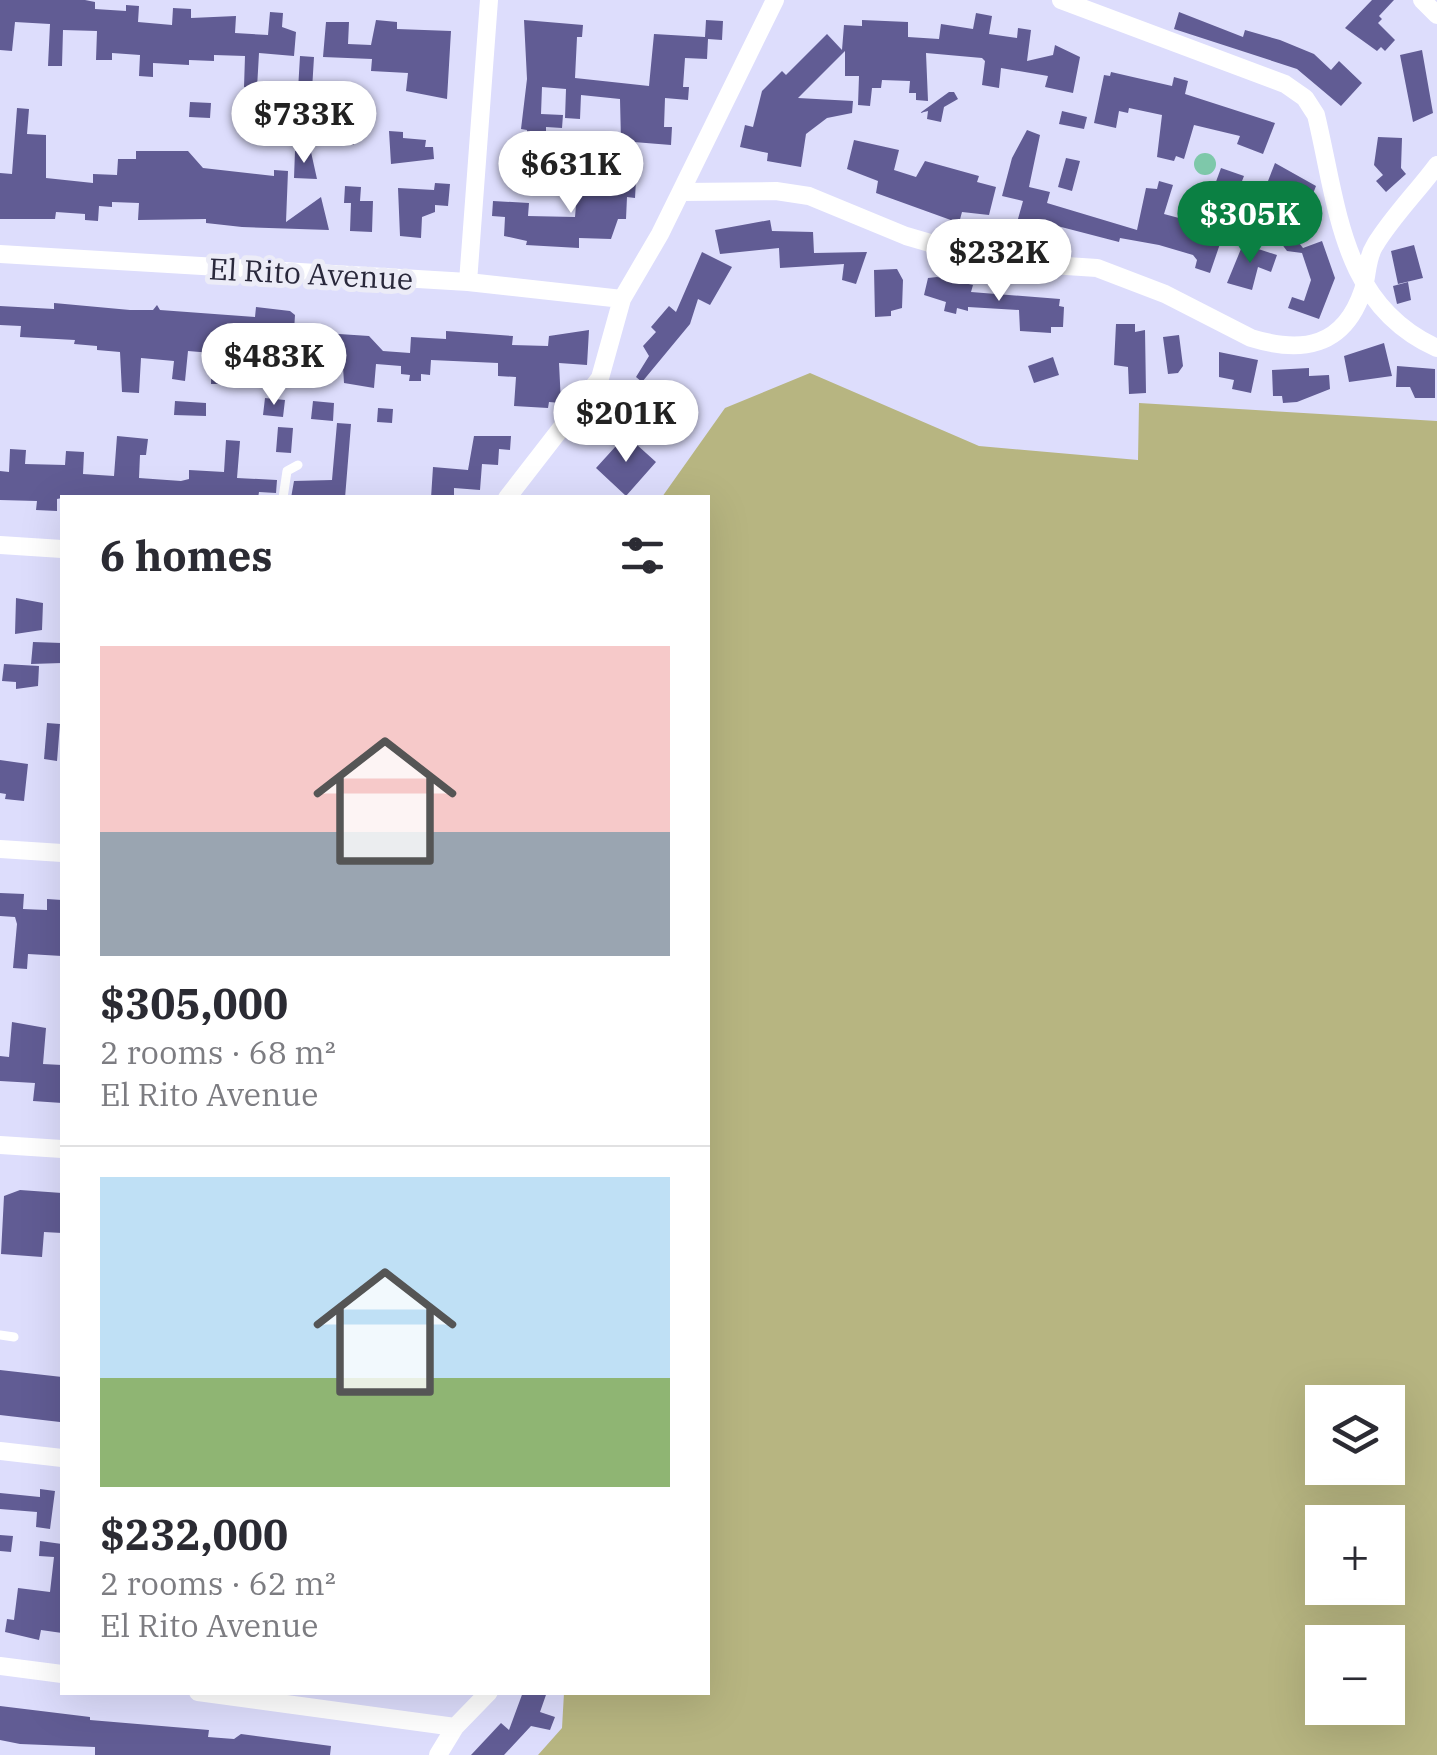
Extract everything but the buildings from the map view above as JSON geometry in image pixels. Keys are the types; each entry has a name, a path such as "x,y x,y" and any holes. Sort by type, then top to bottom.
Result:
{"street":[{"path":"468,282 489,0"},
{"path":"510,495 600,378 622,300 681,192 774,0"},
{"path":"1061,0 1148,36 1285,84 1305,98 1316,114 1352,261 1364,288 1391,322 1437,348"},
{"path":"1422,0 1437,15"},
{"path":"681,192 776,191 809,196 906,236 991,262 1097,268 1274,345 1308,345 1334,336 1351,319 1375,244 1437,165"},
{"name":"El Rito Avenue","path":"0,254 468,282 622,300"},
{"path":"0,545 60,550"},
{"path":"0,849 60,853"},
{"path":"0,1145 60,1149"},
{"path":"0,1451 60,1458"},
{"path":"0,1666 60,1674"},
{"path":"220,1695 455,1727"},
{"path":"438,1755 455,1727 486,1695"}],"lane":[{"path":"283,495 284,478 298,465"},
{"path":"0,1335 14,1337"}],"shaded area":[{"path":"1205,153 1213,156 1213,172 1205,175 1197,172 1194,164 1197,156"},
{"path":"810,373 979,446 1138,460 1139,403 1437,421 1437,1755 538,1755 562,1728 564,1695 710,1695 710,495 663,495 725,408"}]}
